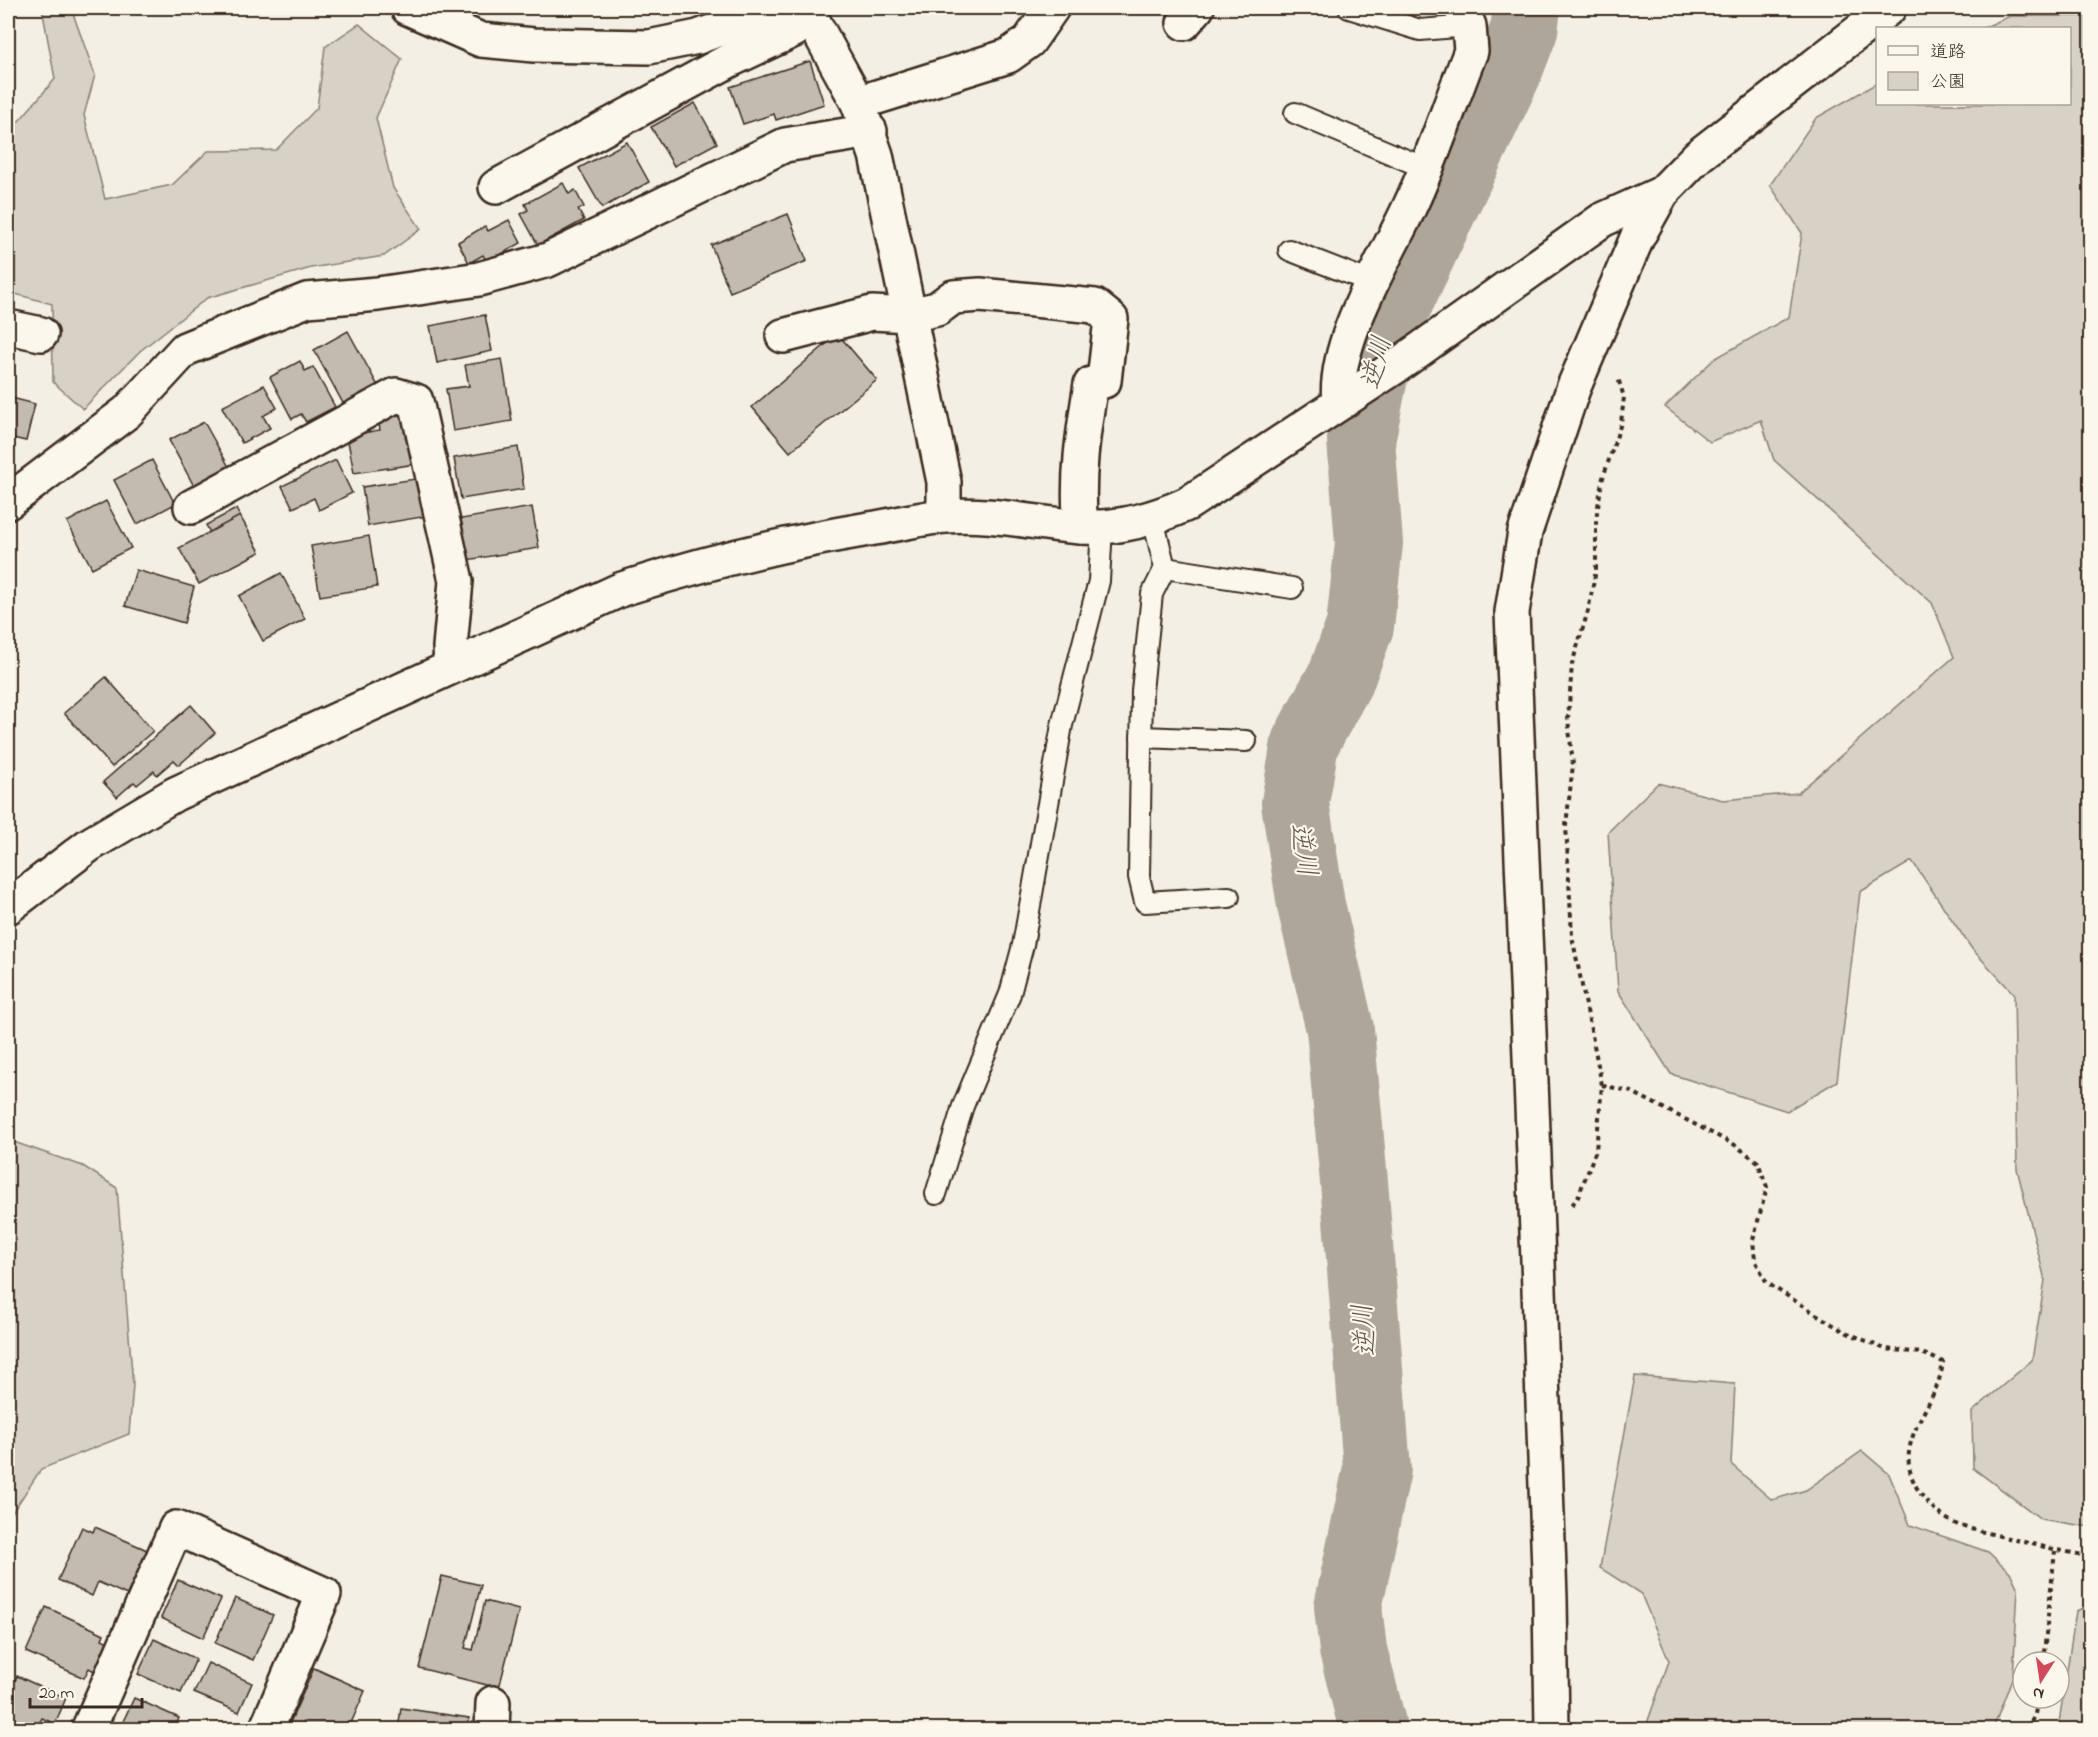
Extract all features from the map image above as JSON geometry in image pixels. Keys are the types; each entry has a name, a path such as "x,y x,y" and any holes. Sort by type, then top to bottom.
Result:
{"street":[{"path":"408,8 481,40 534,45 649,47 698,37 776,8"},
{"path":"496,188 730,60 794,30 799,8"},
{"path":"806,8 864,117 944,482 944,516"},
{"path":"8,502 127,412 185,349 307,300 378,294 478,279 548,260 785,145 864,117 1008,56 1029,41 1052,8"},
{"path":"1552,1730 1550,1598 1512,612 1525,532 1573,389 1637,238 1662,193 1716,141 1890,8"},
{"path":"1344,399 1337,385 1346,348 1371,282 1410,207 1471,51 1465,17"},
{"path":"8,907 89,845 174,794 622,589 682,570 814,538 944,516 989,514 1091,527 1153,519 1187,504 1398,365 1602,220 1662,193"},
{"path":"783,336 872,313 909,315 937,309 953,297 980,296 1095,306 1111,319 1104,381 1091,384 1082,434 1077,486 1091,527"},
{"path":"8,327 41,334"},
{"path":"191,507 396,395 416,401 456,582 450,647 451,666"},
{"path":"88,1730 176,1528 324,1594 267,1730"}],"lane":[{"path":"1348,8 1420,30 1465,17"},
{"path":"1295,113 1425,168"},
{"path":"1289,250 1371,282"},
{"path":"1153,519 1166,568 1152,594 1142,692 1139,877 1145,902 1229,897"},
{"path":"936,1194 963,1106 1010,994 1023,945 1062,725 1100,581 1091,527"},
{"path":"1166,568 1292,588"},
{"path":"1141,737 1246,741"}],"path":[{"path":"1537,1247 1578,1197 1596,1150 1602,1085 1572,936 1566,825 1573,765 1568,719 1572,664 1588,612 1596,570 1596,519 1602,481 1621,423 1624,397 1610,350 1596,335"},
{"path":"1602,1085 1632,1092 1735,1145 1758,1162 1767,1186 1753,1240 1755,1260 1767,1283 1843,1331 1886,1349 1922,1353 1943,1362 1941,1382 1916,1429 1909,1452 1910,1474 1927,1503 1957,1525 2055,1551 2091,1556"},
{"path":"2044,1650 2055,1551"},
{"path":"2027,1730 2036,1710"}],"green space":[{"path":"42,8 71,8 95,75 84,115 105,199 172,185 208,151 276,150 317,108 325,47 359,24 402,59 376,118 393,188 421,229 384,256 311,268 207,298 140,351 83,409 53,382 52,304 8,292 8,122 19,121 55,79"},
{"path":"2010,16 2090,16 2090,1527 2041,1519 1973,1468 1972,1412 2032,1360 2045,1280 2017,1169 2014,994 1972,949 1912,861 1860,892 1837,1081 1787,1111 1671,1074 1618,991 1608,832 1658,783 1723,800 1798,793 1954,657 1932,603 1774,460 1761,420 1710,442 1665,407 1714,359 1789,317 1802,233 1770,185 1816,118 1876,84 1876,105 2071,105 2071,27 1985,27"},
{"path":"8,1140 83,1166 117,1188 133,1385 129,1434 41,1469 8,1519"},
{"path":"1635,1376 1735,1384 1731,1464 1772,1500 1806,1490 1862,1451 1889,1474 1910,1525 1988,1552 2010,1572 2018,1589 2014,1650 2011,1650 2011,1681 1993,1729 1645,1729 1669,1661 1641,1594 1600,1568"},
{"path":"2090,1605 2090,1729 2058,1729 2061,1710 2071,1710 2070,1650 2076,1611"}],"building":[{"path":"810,61 824,104 776,120 774,114 743,124 730,87"},
{"path":"695,103 717,143 674,166 651,127"},
{"path":"627,142 649,182 602,208 579,168"},
{"path":"563,183 569,194 575,190 584,207 578,210 584,220 538,245 521,214 528,210 525,204"},
{"path":"788,214 807,261 730,292 711,245"},
{"path":"509,220 521,243 487,262 483,255 469,263 458,242 485,226 488,231"},
{"path":"485,315 492,351 437,363 430,326"},
{"path":"348,331 378,386 344,405 314,350"},
{"path":"838,334 877,380 790,452 752,407"},
{"path":"502,359 512,421 453,431 446,389 469,386 465,365"},
{"path":"300,361 305,371 313,367 335,407 306,422 301,414 292,419 270,377"},
{"path":"264,385 277,408 263,416 270,428 242,443 222,407"},
{"path":"8,397 35,404 26,441 8,437"},
{"path":"408,413 416,464 354,473 347,436 380,430 378,418"},
{"path":"204,422 229,467 194,486 169,440"},
{"path":"518,447 524,489 461,499 454,458"},
{"path":"152,460 175,504 137,524 114,480"},
{"path":"336,460 352,493 319,510 314,498 293,508 282,486"},
{"path":"422,478 428,516 368,526 362,487"},
{"path":"106,501 131,548 92,568 67,522"},
{"path":"532,507 539,548 467,560 461,519"},
{"path":"236,509 260,552 229,568 206,525"},
{"path":"240,516 260,552 199,584 179,548"},
{"path":"369,536 377,587 320,596 311,546"},
{"path":"136,570 194,587 184,623 125,606"},
{"path":"281,573 305,619 263,641 239,596"},
{"path":"106,677 153,731 112,767 64,713"},
{"path":"191,705 215,733 179,765 174,760 157,775 154,771 137,785 134,782 117,797 103,782"},
{"path":"82,1527 93,1532 95,1527 147,1550 127,1595 98,1582 92,1596 58,1580"},
{"path":"442,1576 481,1585 465,1648 473,1650 485,1601 519,1610 499,1688 419,1668"},
{"path":"178,1580 221,1599 203,1638 161,1618"},
{"path":"235,1598 273,1615 253,1660 215,1643"},
{"path":"46,1607 104,1634 102,1639 110,1643 96,1672 89,1668 84,1678 26,1652"},
{"path":"154,1639 196,1659 181,1693 138,1674"},
{"path":"208,1663 252,1683 239,1712 194,1693"},
{"path":"314,1668 365,1691 348,1730 299,1730 289,1725"},
{"path":"17,1676 66,1698 55,1724 42,1718 36,1730 8,1730 8,1697"},
{"path":"134,1698 179,1718 174,1730 119,1730"},
{"path":"401,1708 469,1718 467,1730 398,1730"}],"waterway":[{"name":"逆川","path":"1371,1730 1372,1724 1353,1650 1348,1607 1377,1469 1354,1182 1340,1029 1311,905 1295,803 1305,743 1342,675 1360,626 1369,543 1361,440 1382,338 1508,72 1524,30 1527,8"}]}
